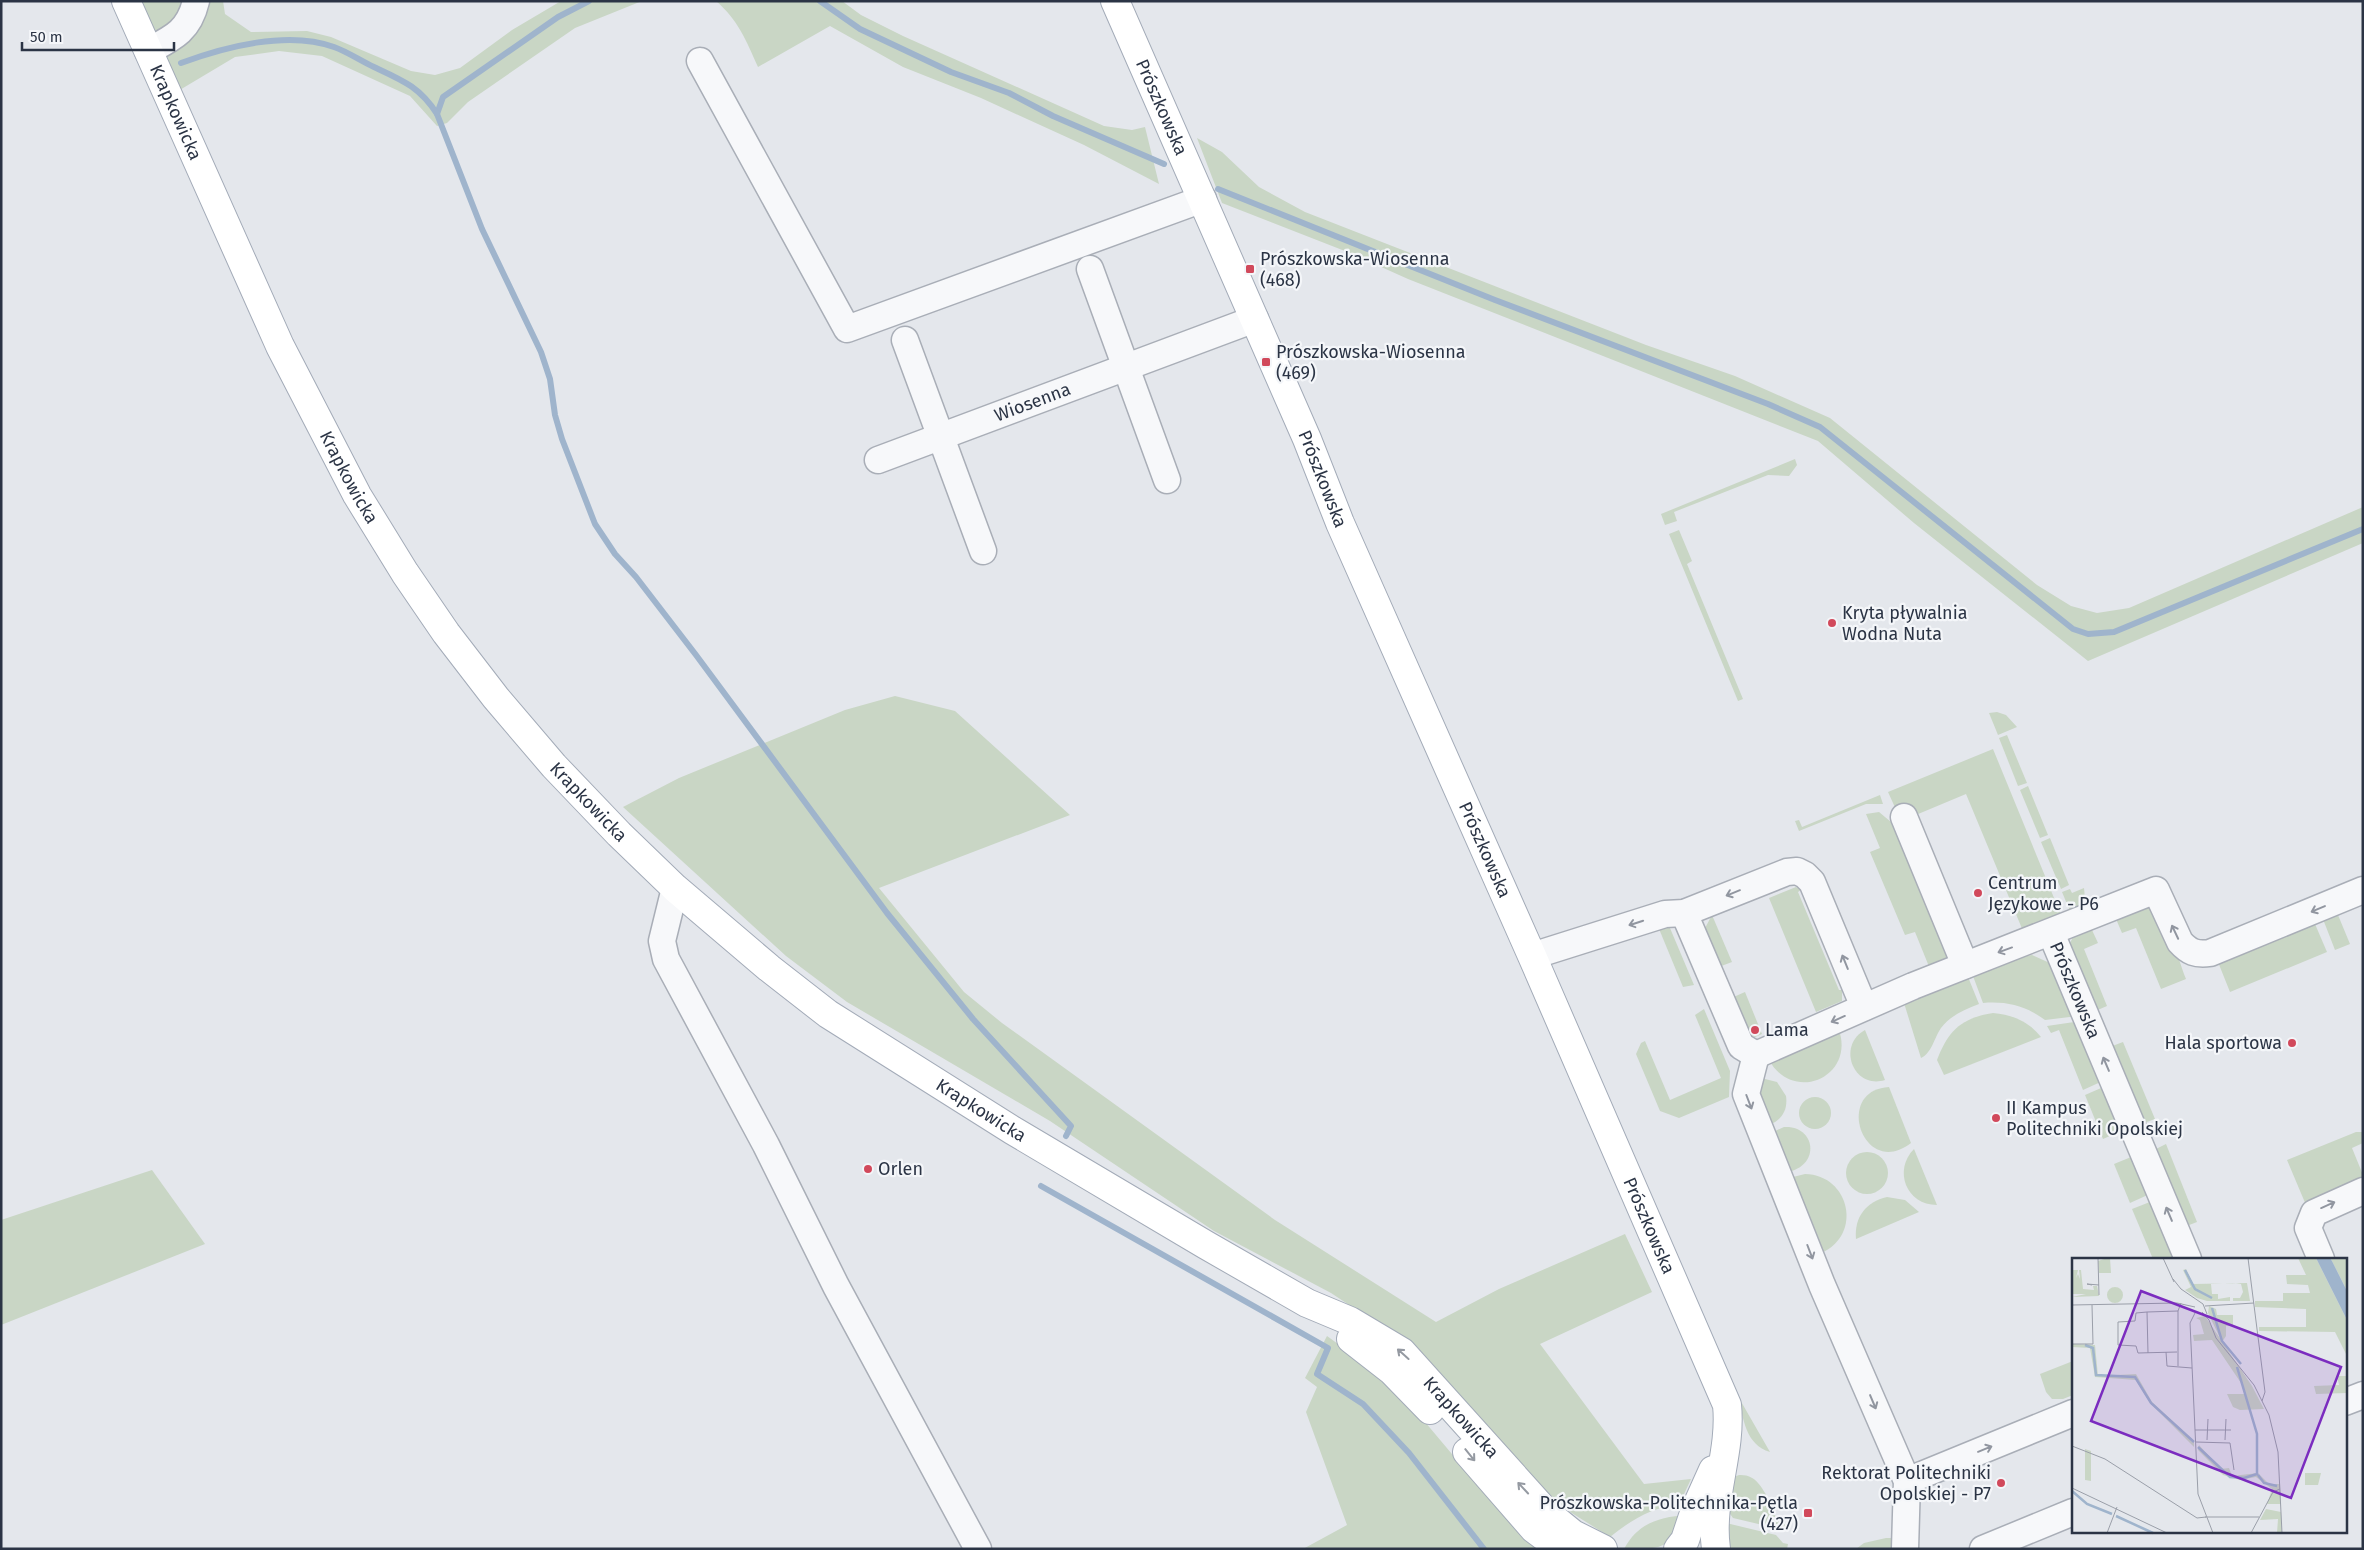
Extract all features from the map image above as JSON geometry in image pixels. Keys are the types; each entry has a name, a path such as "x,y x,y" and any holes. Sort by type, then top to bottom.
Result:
{"main road":[{"name":"Krapkowicka","path":"126,1 280,346 357,495 404,572 446,633 496,698 554,766 619,834 675,888 769,968 828,1014 1012,1130 1307,1304 1392,1371 1454,1436 1502,1495 1534,1529 1562,1549"},
{"name":"Prószkowska","path":"1115,1 1307,439 1340,523 1532,956 1727,1404 1729,1426 1713,1532 1716,1549"},
{"name":"Krapkowicka","path":"1307,1304 1350,1321 1402,1352 1546,1512 1573,1534 1603,1549"},
{"name":"Prószkowska","path":"1678,1549 1685,1540 1702,1491 1726,1444"},
{"path":"1690,1549 1696,1549"}],"street":[{"path":"148,51 179,35 193,13 196,1"},
{"path":"700,61 847,329 1203,199"},
{"path":"1090,269 1167,480"},
{"name":"Wiosenna","path":"878,460 1255,319"},
{"path":"905,340 983,551"},
{"path":"1904,816 1965,965"},
{"path":"1532,956 1665,914 1684,913 1779,874 1797,871 1805,875 1812,882 1864,1007"},
{"path":"675,888 662,941 666,959 766,1145 836,1286 978,1549"},
{"path":"2051,933 2156,890 2180,942 2197,955 2210,953 2363,890"},
{"path":"1684,913 1741,1046 1756,1055 1746,1094 1822,1285 1907,1481 1905,1549"},
{"name":"Prószkowska","path":"1756,1055 1965,965 2051,933 2188,1258"},
{"path":"2321,1258 2308,1228 2314,1213 2363,1191"},
{"path":"2346,1402 2363,1394"},
{"path":"1907,1481 2072,1413"},
{"path":"1983,1549 2072,1512"}],"green space":[{"path":"126,1 223,1 225,14 251,32 307,31 331,37 411,71 435,75 460,68 512,30 561,1 642,1 575,28 468,102 447,123 437,126 410,96 322,56 279,51 235,57 168,97"},
{"path":"716,1 842,1 861,15 903,36 1104,126 1132,130 1145,127 1159,184 1084,145 981,98 903,67 830,26 758,67 736,23"},
{"path":"1197,138 1222,152 1259,187 1305,212 1646,345 1735,376 1830,418 2037,585 2071,606 2097,613 2129,608 2363,507 2363,543 2088,661 1914,523 1818,441 1408,279 1350,253 1222,203"},
{"path":"1795,459 1797,465 1789,476 1768,475 1674,512 1677,521 1665,525 1661,514"},
{"path":"1679,530 1692,561 1687,564 1743,699 1738,701 1669,534"},
{"path":"895,696 955,711 1070,815 879,888 964,992 1002,1023 1275,1220 1436,1322 1499,1289 1625,1234 1652,1292 1540,1344 1644,1484 1691,1479 1679,1505 1660,1508 1642,1515 1610,1537 1559,1505 1419,1351 1331,1293 1214,1231 1050,1121 847,1002 786,956 623,807 679,778 845,710"},
{"path":"1997,712 2006,715 2017,727 1998,735 1989,713"},
{"path":"2007,735 2027,783 2018,786 1999,738"},
{"path":"1993,749 2061,915 2023,931 1966,794 1911,817 1898,814 1888,792"},
{"path":"2028,786 2048,835 2040,838 2020,790"},
{"path":"1880,795 1883,804 1866,804 1799,831 1795,821 1799,820 1802,827"},
{"path":"1879,812 1891,822 1946,953 1949,952 1946,960 1930,969 1915,932 1905,935 1870,852 1880,848 1866,814"},
{"path":"2050,838 2069,885 2061,889 2041,842"},
{"path":"1796,887 1801,890 1798,892 1839,990 1842,990 1842,1001 1816,1012 1769,898"},
{"path":"2084,888 2085,897 2083,905 2072,916 2062,892 2070,889 2072,893"},
{"path":"2363,897 2363,905 2338,915 2350,944 2335,950 2321,914"},
{"path":"2144,905 2152,909 2159,916 2171,936 2186,979 2161,989 2136,928 2122,933 2116,919 2092,930 2098,943 2084,949 2107,1006 2093,1012 2069,945 2075,933"},
{"path":"1712,915 1732,962 1716,968 1704,930"},
{"path":"2312,917 2327,952 2230,992 2216,957"},
{"path":"1667,921 1694,985 1683,987 1657,924"},
{"path":"2032,955 2052,964 2078,1016 2045,1020 2031,1011 2016,1005 1983,1003 1973,976 2020,957"},
{"path":"1968,977 1979,1004 1953,1016 1941,1028 1928,1053 1921,1058 1904,1003"},
{"path":"1745,992 1762,1034 1755,1037 1748,1034 1729,999"},
{"path":"1704,1009 1730,1071 1729,1097 1679,1118 1660,1111 1636,1054 1641,1043 1645,1041 1670,1100 1721,1078 1695,1015"},
{"path":"1993,1013 2007,1015 2020,1020 2036,1031 2041,1037 1944,1075 1937,1060 1951,1034 1957,1027 1972,1018"},
{"path":"2081,1021 2105,1080 2083,1090 2059,1030 2051,1033 2047,1026"},
{"path":"1839,1030 1842,1047 1838,1061 1830,1072 1819,1079 1806,1082 1792,1080 1780,1073 1769,1060"},
{"path":"1865,1030 1885,1080 1874,1081 1865,1079 1857,1073 1852,1065 1850,1055 1852,1046 1856,1037"},
{"path":"2123,1042 2155,1119 2144,1123 2107,1048"},
{"path":"1761,1078 1777,1082 1786,1096 1786,1106 1783,1114 1769,1125 1757,1099"},
{"path":"2108,1085 2126,1129 2103,1139 2085,1095"},
{"path":"1889,1087 1911,1143 1894,1151 1879,1150 1868,1142 1861,1130 1859,1116 1862,1102 1872,1092"},
{"path":"1815,1097 1821,1098 1826,1102 1830,1107 1830,1119 1826,1124 1821,1128 1815,1129 1809,1128 1804,1124 1800,1119 1799,1113 1800,1107 1804,1102 1809,1098"},
{"path":"1784,1127 1795,1128 1803,1132 1810,1146 1809,1155 1805,1162 1798,1168 1787,1172 1775,1131"},
{"path":"2356,1132 2363,1132 2363,1143 2352,1148 2363,1175 2363,1181 2306,1205 2287,1160"},
{"path":"2166,1144 2197,1222 2184,1227 2156,1149"},
{"path":"1914,1149 1937,1205 1917,1199 1906,1185 1904,1167"},
{"path":"1863,1152 1871,1152 1882,1158 1888,1173 1882,1188 1871,1194 1863,1194 1852,1188 1846,1177 1846,1169 1852,1158"},
{"path":"2136,1155 2152,1193 2130,1203 2114,1164"},
{"path":"152,1170 205,1244 1,1325 1,1220"},
{"path":"1805,1174 1820,1177 1832,1184 1841,1195 1846,1207 1843,1233 1834,1244 1821,1253 1789,1178"},
{"path":"1887,1197 1905,1200 1919,1212 1856,1239 1859,1217 1867,1207"},
{"path":"2155,1200 2180,1258 2153,1258 2132,1209"},
{"path":"1327,1336 1367,1365 1404,1397 1499,1510 1539,1549 1303,1549 1347,1525 1306,1412 1317,1387 1305,1378"},
{"path":"2072,1361 2072,1395 2063,1399 2052,1399 2046,1392 2040,1374"},
{"path":"1739,1398 1770,1452 1762,1449 1751,1437 1744,1422"},
{"path":"1745,1475 1757,1482 1769,1499 1765,1503 1776,1517 1780,1515 1788,1531 1733,1518 1728,1511 1734,1477"},
{"path":"1687,1515 1675,1535 1663,1545 1648,1549 1624,1549 1636,1533 1650,1523"},
{"path":"1722,1522 1776,1535 1783,1543 1788,1544 1787,1549 1729,1549"},
{"path":"1895,1538 1893,1549 1856,1549 1864,1543"}],"waterway":[{"path":"589,1 558,17 443,97 437,114 482,229 541,352 550,379 555,415 562,439 595,524 615,554 636,577 696,655 887,913 973,1019 1071,1126 1066,1136"},
{"path":"820,1 860,29 951,72 1009,93 1053,116 1164,164"},
{"path":"181,63 236,46 277,40 316,42 339,49 402,80 424,97 437,114"},
{"path":"1218,189 1495,300 1768,404 1820,427 2073,629 2088,634 2114,632 2363,529"},
{"path":"1041,1186 1328,1348 1317,1374 1363,1404 1409,1453 1484,1549"}],"place":[{"name":"Prószkowska-Wiosenna (468)","path":"1250,269"},
{"name":"Prószkowska-Wiosenna (469)","path":"1266,362"},
{"name":"Kryta pływalnia Wodna Nuta","path":"1832,623"},
{"name":"Centrum Językowe - P6","path":"1978,893"},
{"name":"Lama","path":"1755,1030"},
{"name":"Hala sportowa","path":"2292,1043"},
{"name":"II Kampus Politechniki Opolskiej","path":"1996,1118"},
{"name":"Orlen","path":"868,1169"},
{"name":"Rektorat Politechniki Opolskiej - P7","path":"2001,1483"},
{"name":"Prószkowska-Politechnika-Pętla (427)","path":"1808,1513"}]}
